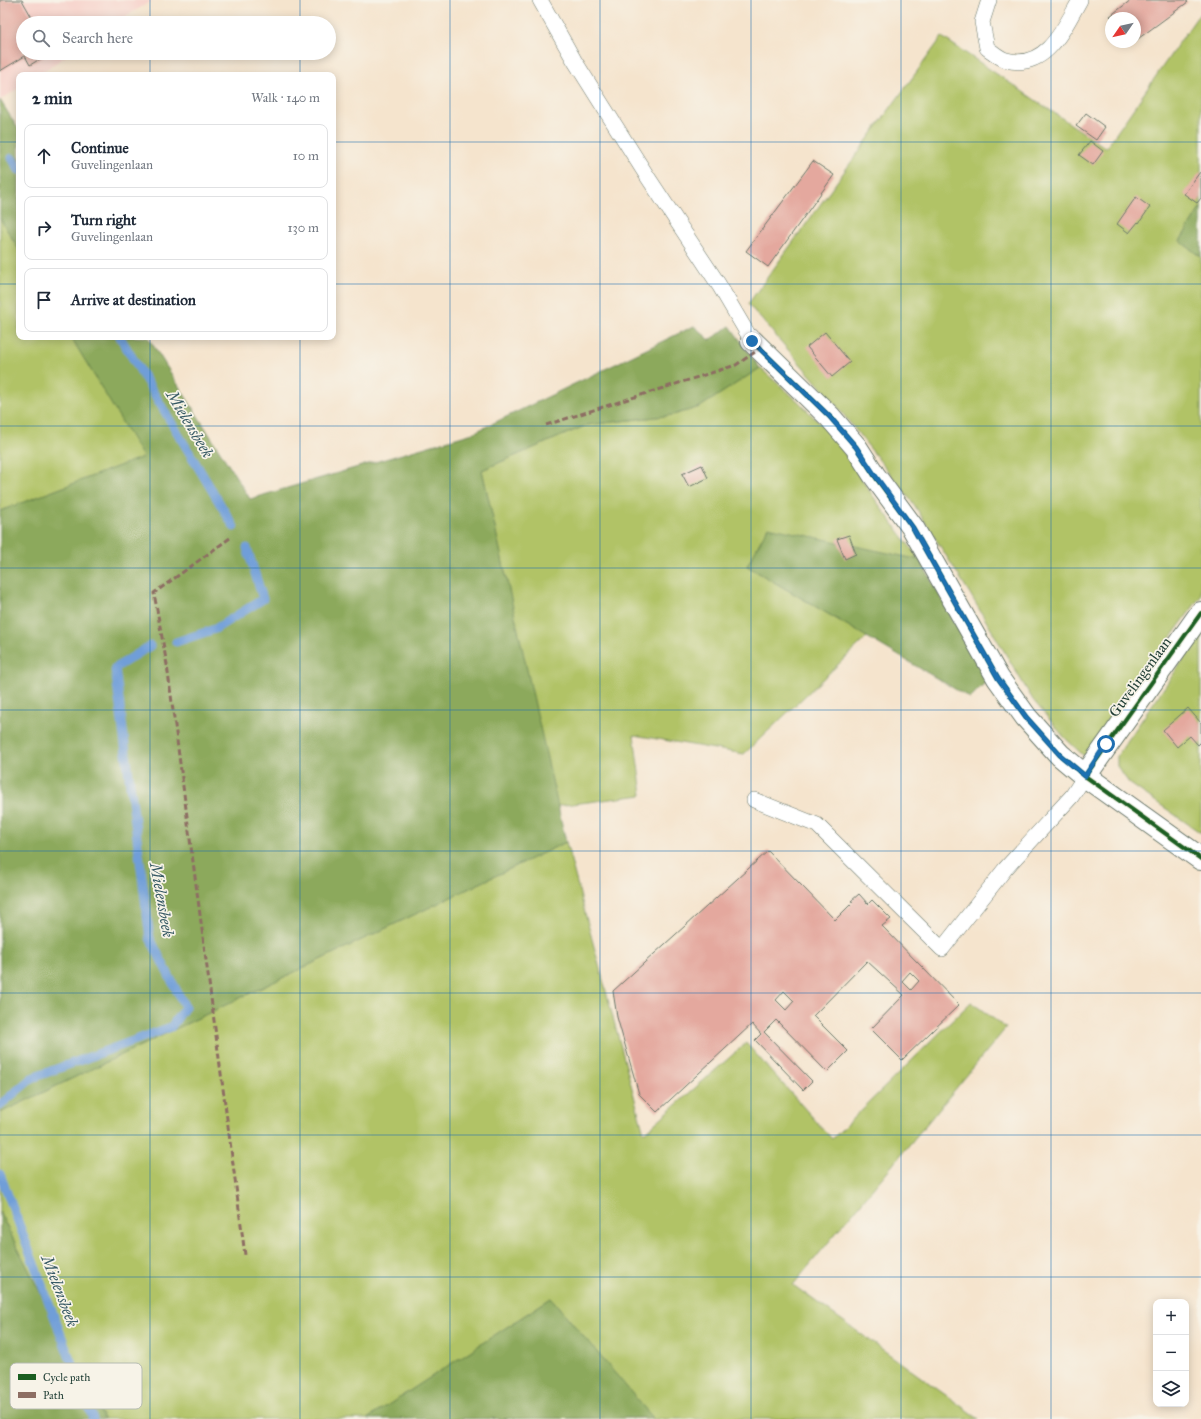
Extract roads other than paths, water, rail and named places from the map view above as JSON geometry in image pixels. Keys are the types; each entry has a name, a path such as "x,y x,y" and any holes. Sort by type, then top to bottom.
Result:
{"street":[{"path":"752,341 830,417 856,447 913,528 998,678 1026,717 1060,755 1085,776 1201,859"},
{"name":"Guvelingenlaan","path":"1085,776 1201,613"}],"lane":[{"path":"540,0 582,73 647,176 719,285 752,341"},
{"path":"989,0 982,22 988,48 1005,60 1024,62 1045,52 1060,35 1080,0"},
{"path":"754,800 817,824 942,949 1005,869 1072,796 1085,776"}],"waterway":[{"name":"Mielensbeek","path":"12,158 16,165"},
{"name":"Mielensbeek","path":"122,340 234,527"},
{"name":"Mielensbeek","path":"176,642 215,629 263,599 247,548"},
{"name":"Mielensbeek","path":"0,1105 32,1078 171,1027 185,1007 150,938 115,668 150,646"},
{"name":"Mielensbeek","path":"0,1174 72,1363"},
{"name":"Mielensbeek","path":"89,1409 93,1419"}]}
